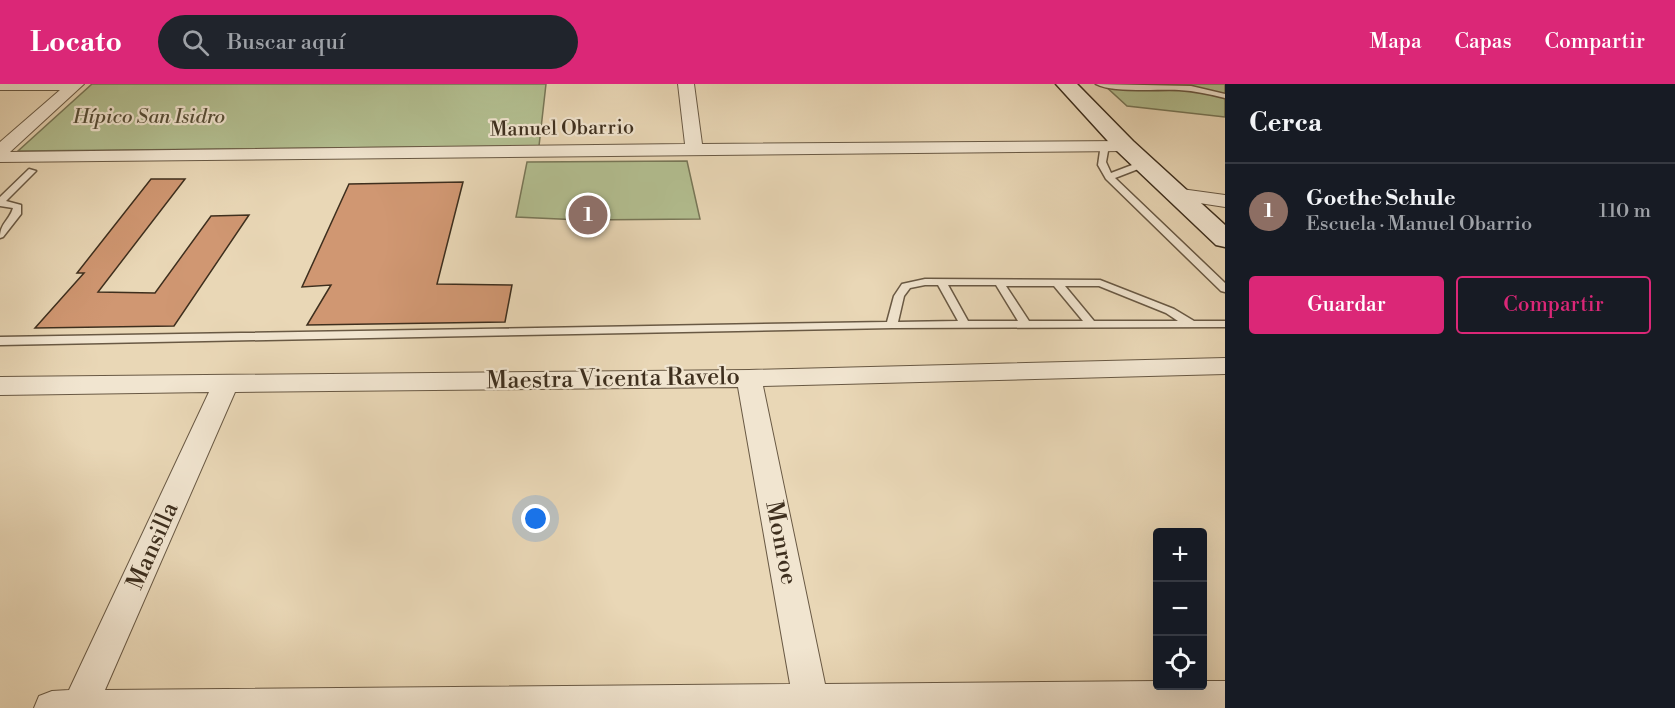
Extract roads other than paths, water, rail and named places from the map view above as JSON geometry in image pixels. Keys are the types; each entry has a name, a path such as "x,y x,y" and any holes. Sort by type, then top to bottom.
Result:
{"street":[{"path":"686,84 694,148"},
{"path":"1066,84 1143,164 1225,239"},
{"path":"0,85 75,85"},
{"path":"0,152 75,85"},
{"name":"Manuel Obarrio","path":"0,157 694,148 1125,146"},
{"path":"1174,194 1225,201"},
{"name":"Maestra Vicenta Ravelo","path":"0,386 749,378 1225,366"},
{"name":"Monroe","path":"749,378 812,705"},
{"name":"Mansilla","path":"70,708 226,383"},
{"path":"70,708 812,705 1225,698"}],"lane":[{"path":"1100,84 1133,87 1186,86 1206,89 1225,96"},
{"path":"1099,146 1104,151 1100,161 1101,166 1109,177 1225,289"},
{"path":"1109,177 1143,164"},
{"path":"0,202 32,171"},
{"path":"0,202 14,204 18,207 16,214 0,235"},
{"path":"892,325 899,296 906,286 925,282 1057,282 1107,285 1170,311 1191,324"},
{"path":"941,282 965,325"},
{"path":"999,282 1026,325"},
{"path":"1057,282 1091,324"},
{"path":"0,341 892,325 1225,324"}],"place":[{"name":"Goethe Schule","path":"588,215"}],"park label":[{"name":"Hípico San Isidro","path":"149,117"}]}
